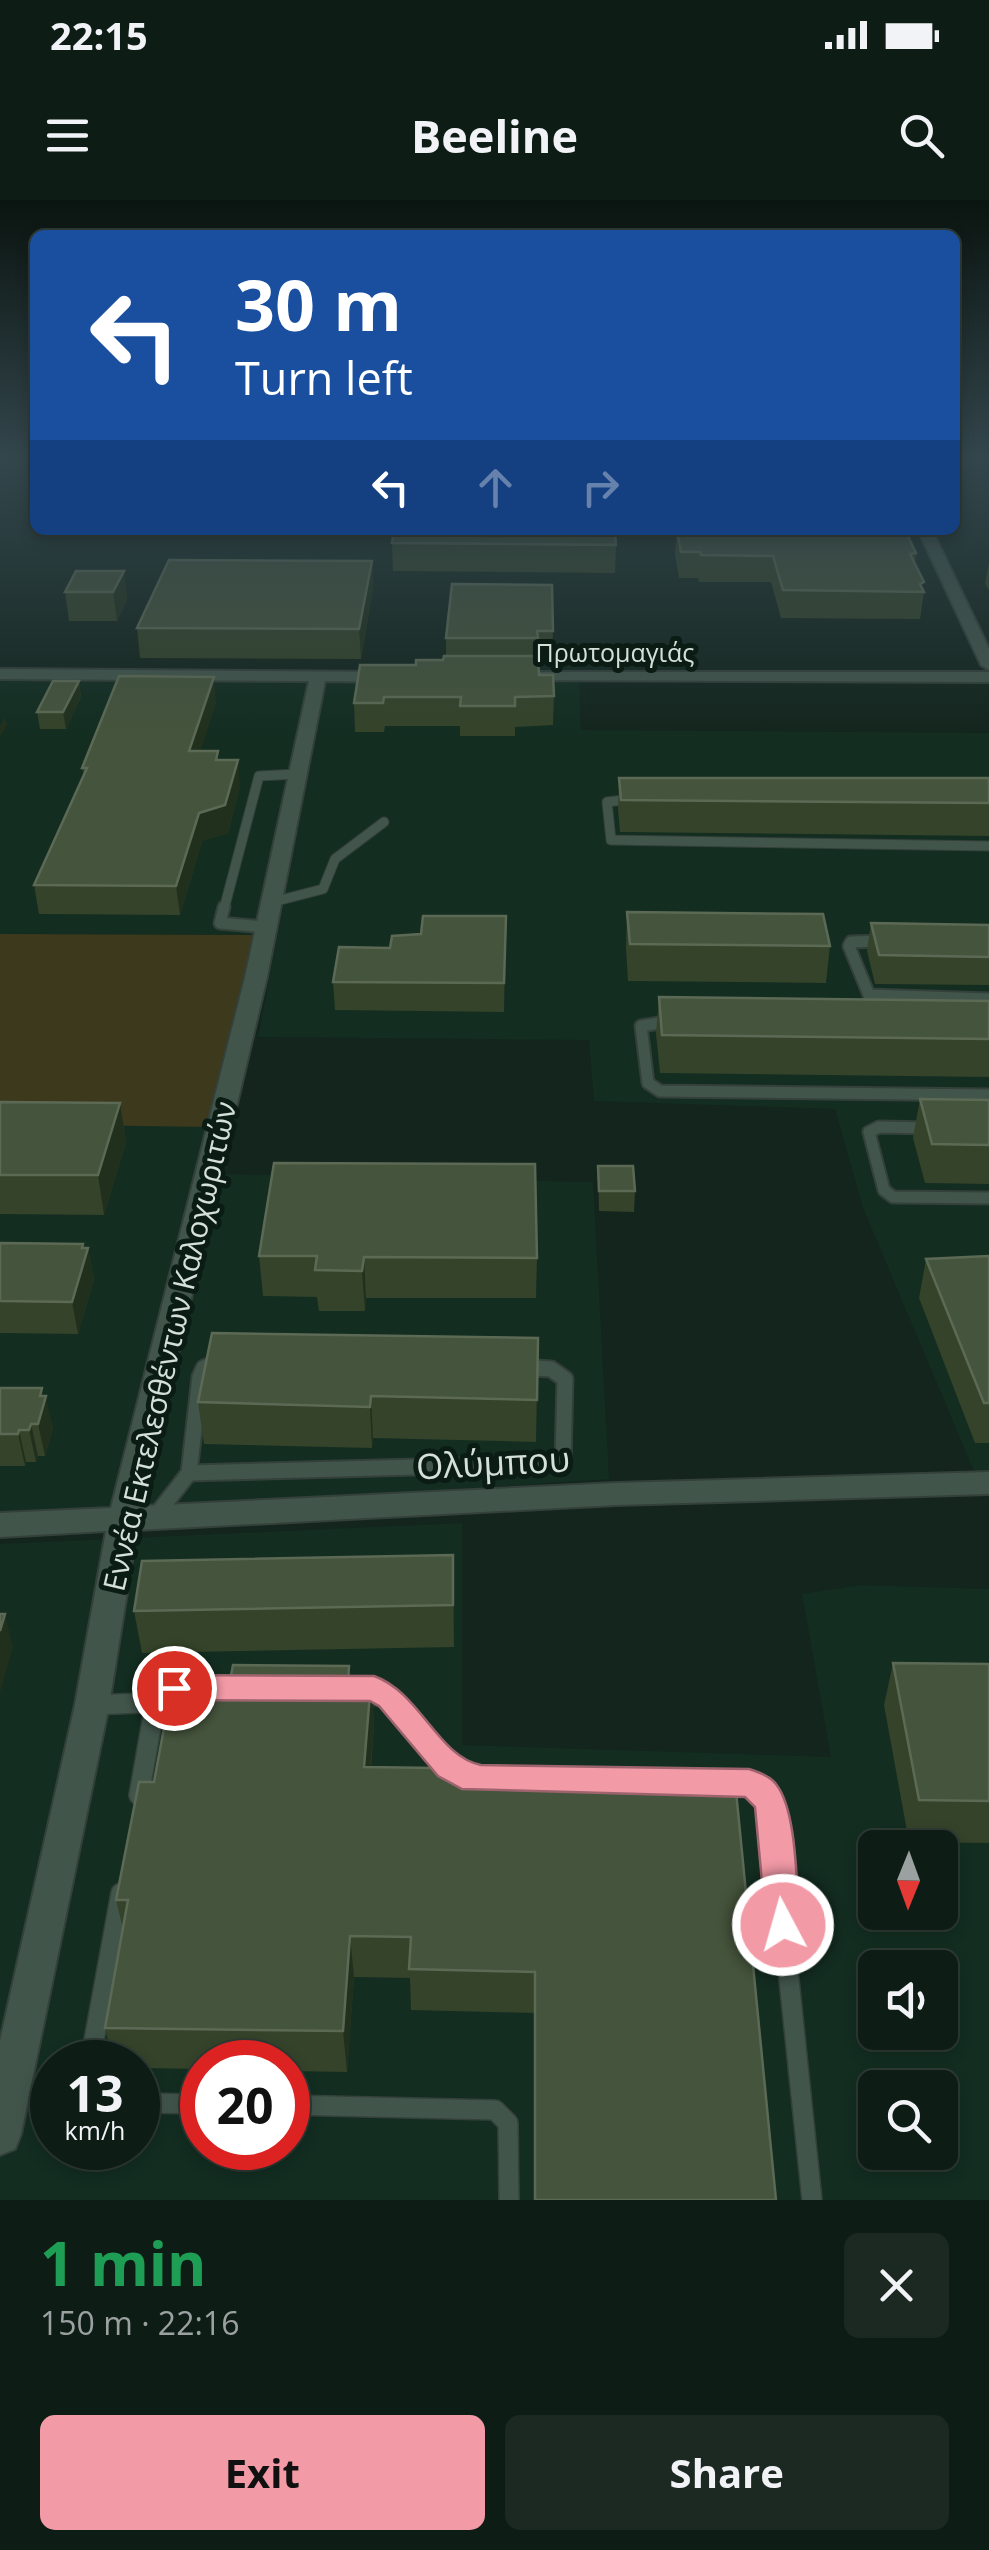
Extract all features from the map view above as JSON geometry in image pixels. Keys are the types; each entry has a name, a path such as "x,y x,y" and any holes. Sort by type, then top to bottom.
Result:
{"street":[{"path":"934,549 989,665"},
{"path":"0,674 417,677"},
{"name":"Εννέα Εκτελεσθέντων Καλοχωριτών","path":"0,2134 92,1705 124,1516 251,995 318,677"},
{"name":"Πρωτομαγιάς","path":"496,677 989,677"},
{"name":"Ολύμπου","path":"0,1525 156,1514 989,1483"}],"lane":[{"path":"297,774 259,776 220,923 267,915 322,889 335,859 384,822"},
{"path":"638,800 607,802 608,838 617,842 989,846"},
{"path":"897,941 860,941 849,946 868,995 989,998"},
{"path":"692,1022 652,1022 641,1026 648,1084 652,1088 989,1095"},
{"path":"952,1128 879,1126 869,1132 884,1190 893,1197 989,1198"},
{"path":"156,1514 189,1473 204,1368 218,1361 238,1362"},
{"path":"189,1473 563,1463 565,1379 560,1371 548,1367 510,1366"},
{"path":"92,1705 156,1699 174,1688 210,1688"},
{"path":"338,1688 374,1688 390,1698 449,1766 462,1775 481,1778"},
{"path":"136,1814 156,1699"},
{"path":"672,1782 749,1783 764,1791 771,1807 812,2200"},
{"path":"94,2040 125,1871"},
{"path":"310,2105 496,2110 508,2124 509,2200"}],"shaded area":[{"path":"0,677 303,679 310,683 256,935 0,934"},
{"path":"327,679 579,682 581,730 989,733 989,1475 976,1476 863,1208 835,1109 594,1101 589,1040 258,1037"},
{"path":"0,934 256,935 209,1127 0,1124"},
{"path":"0,1124 233,1127 226,1174 593,1182 609,1479 0,1521"},
{"path":"462,1523 462,1745 831,1757 802,1594 860,1585 989,1589 989,2200 0,2200 0,1544"}],"building":[{"path":"914,549 916,553 910,554 924,582 920,584 924,592 783,590 773,556 681,552"},
{"path":"169,560 372,561 359,629 137,628"},
{"path":"76,571 124,571 113,592 65,592"},
{"path":"452,584 552,585 553,631 537,631 538,638 446,638"},
{"path":"444,656 538,656 539,675 553,675 554,696 515,697 515,706 460,706 461,697 384,697 383,703 354,703 360,665 416,665 416,660 443,660"},
{"path":"119,676 214,677 189,751 218,751 216,760 238,760 225,805 199,813 176,886 34,885 87,768 82,768"},
{"path":"53,681 79,681 63,712 37,712"},
{"path":"619,778 989,778 989,803 621,800"},
{"path":"627,912 823,914 830,946 630,944"},
{"path":"423,916 506,916 504,983 333,982 339,947 390,948 392,936 421,934"},
{"path":"871,923 989,925 989,957 879,955"},
{"path":"659,997 989,1001 989,1039 662,1035"},
{"path":"920,1099 989,1100 989,1145 932,1144"},
{"path":"0,1102 120,1103 98,1175 0,1175"},
{"path":"274,1163 535,1164 537,1258 364,1257 362,1271 315,1270 317,1256 259,1256"},
{"path":"598,1166 633,1166 635,1191 599,1191"},
{"path":"0,1243 83,1244 82,1248 88,1248 72,1302 0,1301"},
{"path":"989,1256 989,1403 984,1403 926,1259"},
{"path":"212,1333 538,1338 537,1400 371,1396 370,1407 198,1402"},
{"path":"0,1388 42,1388 40,1396 46,1396 38,1424 31,1424 29,1430 19,1430 18,1434 0,1434"},
{"path":"453,1555 453,1605 134,1611 142,1561"},
{"path":"893,1663 989,1664 989,1801 919,1800"},
{"path":"233,1665 349,1666 348,1682 371,1681 364,1767 588,1770 588,1778 707,1779 708,1790 736,1791 776,2200 535,2200 535,1972 409,1969 411,1937 350,1936 343,2031 105,2028 128,1900 116,1900 139,1782 154,1782 173,1679 230,1680"}],"route":[{"path":"174,1688 374,1688 390,1698 449,1766 462,1775 749,1783 764,1791 771,1807 783,1925"}]}
